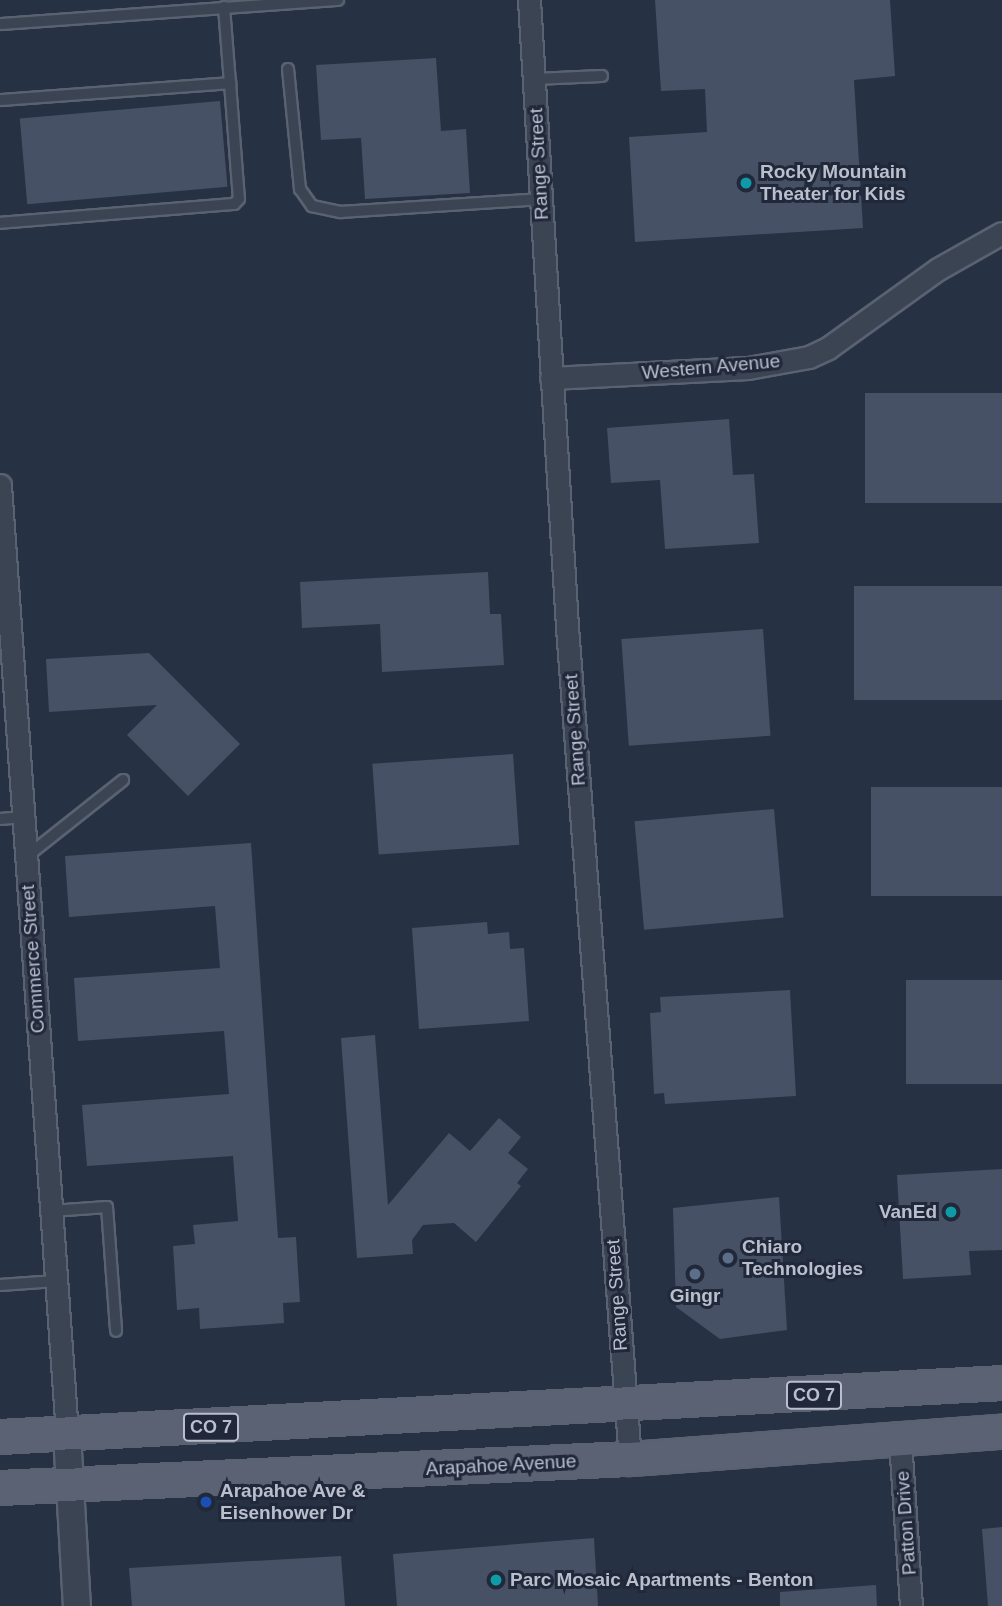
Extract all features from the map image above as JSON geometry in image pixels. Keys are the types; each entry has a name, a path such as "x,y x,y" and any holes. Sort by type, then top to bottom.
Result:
{"main road":[{"name":"CO 7","path":"0,1437 625,1407 1002,1383"},
{"name":"Arapahoe Avenue","path":"0,1488 630,1459 1002,1432"}],"street":[{"name":"Range Street","path":"529,0 551,378 630,1459"},
{"name":"Western Avenue","path":"551,378 748,368 809,357 828,348 938,269 1002,233"},
{"name":"Commerce Street","path":"0,485 6,643 24,817 67,1434"},
{"path":"67,1434 77,1606"},
{"name":"Patton Drive","path":"900,1440 911,1606"}],"lane":[{"path":"0,24 338,0"},
{"path":"0,223 237,202 224,7"},
{"path":"288,69 300,189 312,206 341,212 542,199"},
{"path":"534,79 602,76"},
{"path":"0,100 230,83"},
{"path":"26,857 123,780"},
{"path":"0,819 24,817"},
{"path":"51,1211 107,1208 116,1331"},
{"path":"0,1285 56,1281"}],"building":[{"name":"Rocky Mountain Theater for Kids","path":"655,0 890,0 895,76 854,80 863,228 635,242 629,137 707,132 705,89 661,91"},
{"path":"436,58 441,131 466,129 470,193 365,199 361,138 321,140 316,65"},
{"path":"220,101 227,187 27,204 20,119"},
{"path":"865,393 1002,393 1002,503 865,503"},
{"path":"729,419 733,475 754,474 759,543 665,549 660,480 611,483 607,428"},
{"path":"488,572 490,614 501,614 504,665 382,672 380,624 302,628 300,582"},
{"path":"854,586 1002,586 1002,700 854,700"},
{"path":"763,629 770,736 629,746 621,639"},
{"path":"149,653 240,744 188,796 127,735 157,705 49,712 46,659"},
{"path":"513,754 519,845 379,855 372,764"},
{"path":"871,787 1002,787 1002,896 871,896"},
{"path":"774,809 783,918 644,930 635,821"},
{"path":"251,843 278,1238 296,1237 300,1302 283,1303 284,1323 200,1329 199,1308 177,1310 173,1246 195,1244 193,1225 238,1221 233,1156 87,1166 82,1105 229,1094 224,1031 78,1041 74,978 220,968 215,906 69,917 65,856"},
{"path":"487,922 488,934 509,932 510,949 524,948 529,1021 419,1029 412,928"},
{"path":"906,980 1002,980 1002,1084 906,1084"},
{"path":"790,990 796,1096 665,1104 664,1093 654,1094 650,1013 661,1012 660,997"},
{"path":"375,1035 388,1205 449,1133 470,1151 499,1118 521,1137 508,1153 528,1169 517,1183 521,1186 476,1242 454,1223 423,1225 412,1240 413,1254 357,1258 341,1038"},
{"name":"VanEd","path":"1002,1169 1002,1250 969,1251 971,1275 903,1279 897,1175"},
{"name":"Chiaro Technologies","path":"779,1197 787,1330 720,1339 676,1307 673,1208"},
{"path":"1002,1527 1002,1606 988,1606 982,1529"},
{"name":"Parc Mosaic Apartments - Benton","path":"594,1538 598,1606 397,1606 393,1554"},
{"path":"341,1556 345,1606 132,1606 129,1568"},
{"path":"876,1585 877,1606 780,1606 780,1592"}],"place":[{"name":"Rocky Mountain Theater for Kids","path":"746,183"},
{"name":"VanEd","path":"951,1212"},
{"name":"Chiaro Technologies","path":"728,1258"},
{"name":"Gingr","path":"695,1274"},
{"name":"Arapahoe Ave & Eisenhower Dr","path":"206,1502"},
{"name":"Parc Mosaic Apartments - Benton","path":"496,1580"}]}
